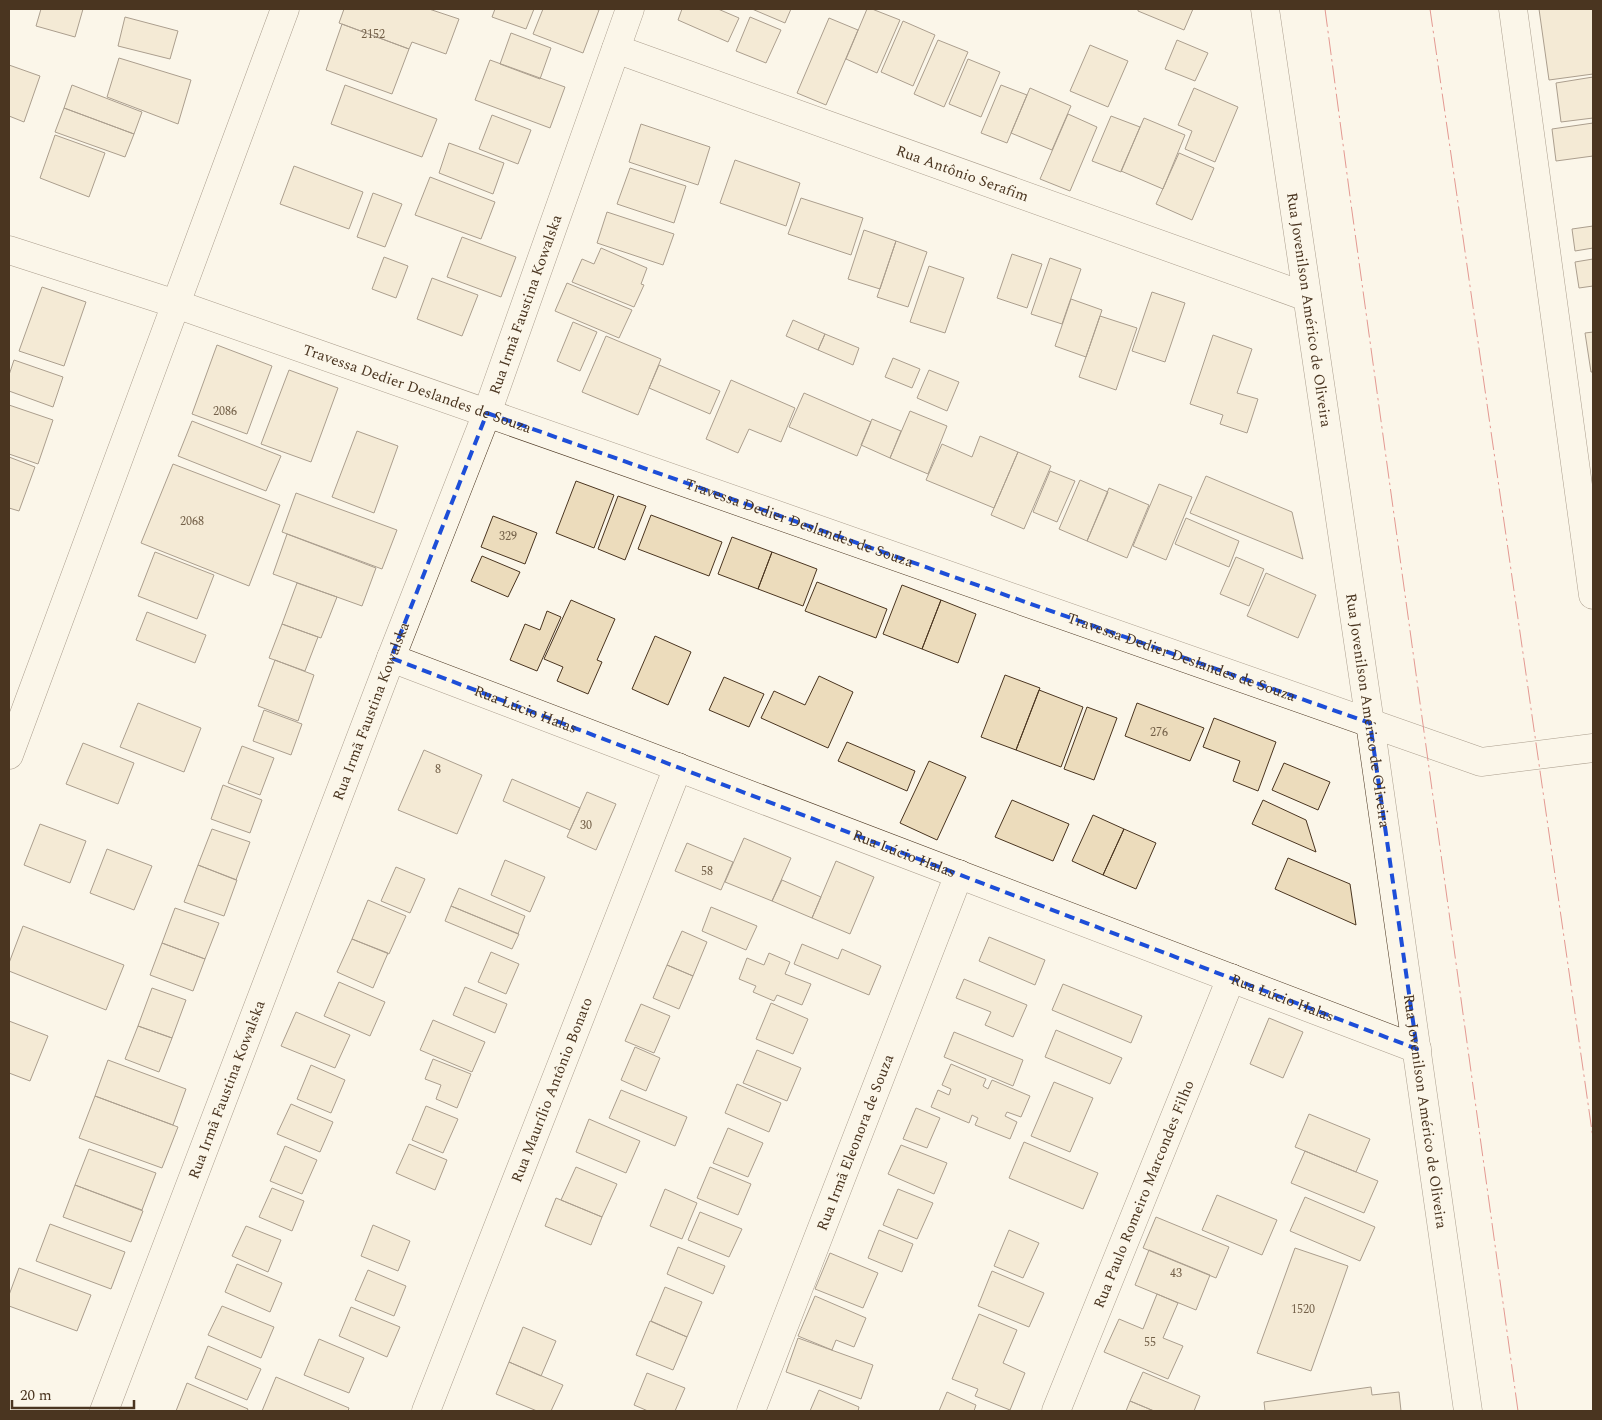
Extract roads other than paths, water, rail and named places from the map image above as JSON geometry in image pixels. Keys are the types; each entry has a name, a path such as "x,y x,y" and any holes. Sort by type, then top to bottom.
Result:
{"street":[{"path":"9,755 285,9"},
{"name":"Rua Irmã Faustina Kowalska","path":"104,1411 391,658 487,413 630,9"},
{"name":"Rua Jovenilson Américo de Oliveira","path":"1265,9 1370,723 1468,1411"},
{"path":"1513,9 1593,595"},
{"name":"Rua Antônio Serafim","path":"616,49 1307,297"},
{"name":"Travessa Dedier Deslandes de Souza","path":"9,250 176,304 1481,762 1593,748"},
{"name":"Rua Lúcio Halas","path":"391,658 1417,1049"},
{"name":"Rua Maurílio Antônio Bonato","path":"426,1411 678,767"},
{"name":"Rua Irmã Eleonora de Souza","path":"751,1411 959,874"},
{"name":"Rua Paulo Romeiro Marcondes Filho","path":"1056,1411 1231,978"}]}
